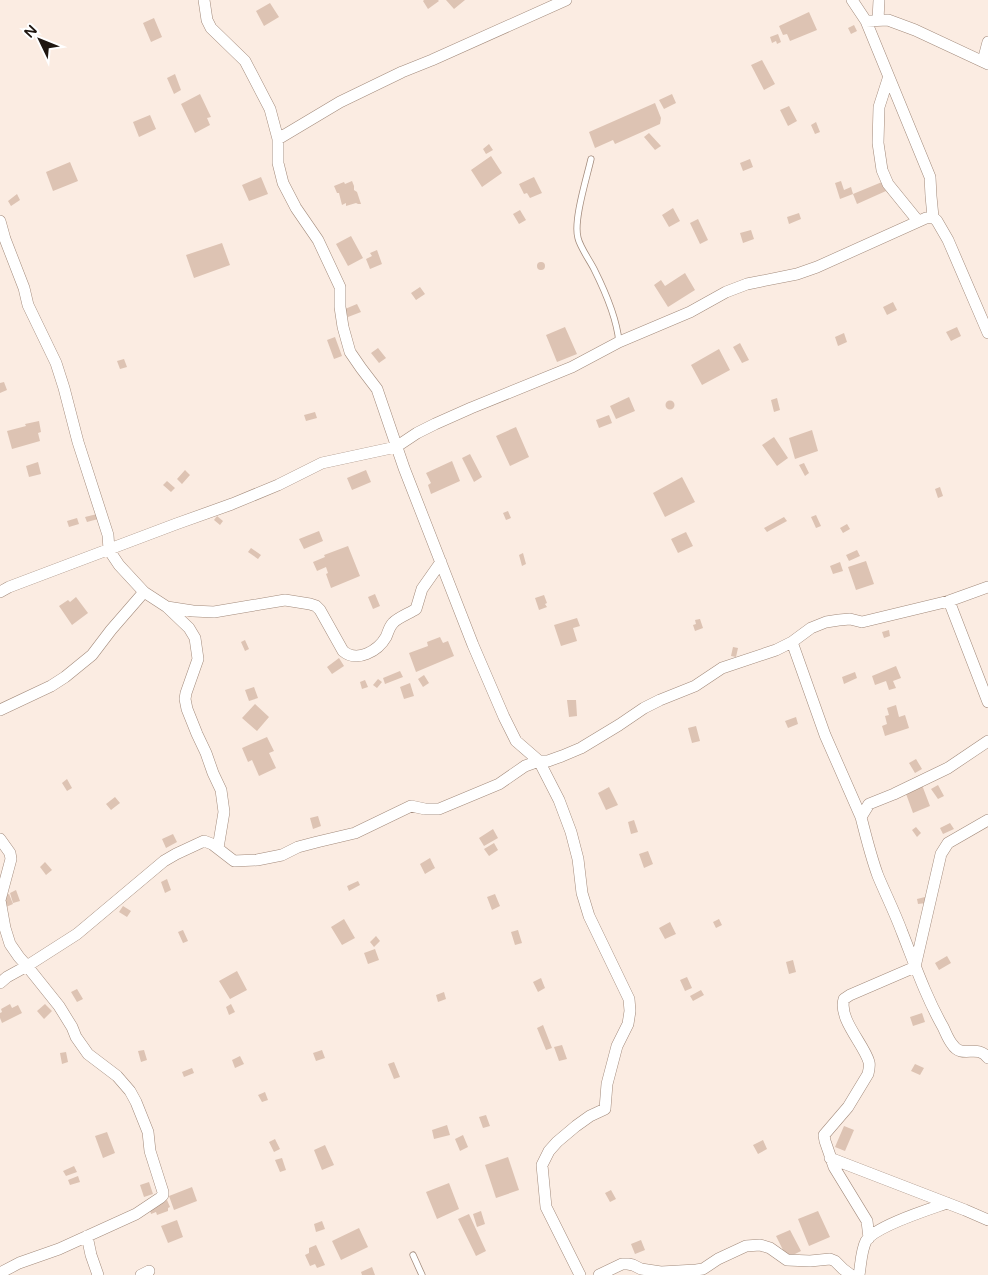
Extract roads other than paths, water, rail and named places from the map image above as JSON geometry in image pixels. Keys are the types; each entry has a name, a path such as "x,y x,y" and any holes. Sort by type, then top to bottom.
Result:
{"street":[{"path":"204,0 207,20 211,28 245,61 270,109 278,139 278,163 283,183 296,208 318,240 340,288 343,327 350,352 377,389 396,447 473,645 516,741 539,761 558,800 571,832 578,859 582,892 589,916 629,999 628,1024 616,1046 607,1084 605,1109 590,1116 557,1142 549,1150 542,1166 546,1208 580,1275"},
{"path":"278,139 340,102 402,72 566,0"},
{"path":"852,0 866,21 930,177 933,217 948,240 988,333"},
{"path":"878,20 879,0"},
{"path":"866,21 888,20 915,30 985,63 988,42"},
{"path":"888,78 879,107 878,143 882,170 888,184 918,222"},
{"path":"0,592 232,504 278,485 322,463 396,447 435,424 572,367 619,342 690,312 726,292 747,284 798,274 926,218 933,217"},
{"path":"0,221 24,288 28,306 56,363 78,442 108,535 109,550 119,565 144,592 167,608 189,628 195,638 198,660 185,699 212,773 221,790 224,812 218,848"},
{"path":"167,608 193,612 214,612 280,600 310,604 320,610 343,651 354,657 360,656 379,647 386,638 393,622 416,609 422,589 441,562"},
{"path":"0,983 77,934 164,861 204,841 218,848 234,861 257,860 282,855 317,842 356,833 411,806 439,809 499,784 525,766 562,756 581,748 644,708 695,686 722,668 776,650 792,642 811,628 826,622 850,619 862,622 949,601 988,587"},
{"path":"0,710 51,686 92,655 144,592"},
{"path":"949,601 988,702"},
{"path":"792,642 825,735 861,817 878,875 927,996 952,1044 961,1052 978,1051 988,1058"},
{"path":"861,817 869,804 948,768 988,741"},
{"path":"915,967 941,854 948,843 988,820"},
{"path":"0,839 10,853 11,859 0,900 10,944 59,1006 88,1054 118,1076 130,1091 148,1132 150,1151 163,1192 160,1198 146,1208 88,1236 19,1263 0,1273"},
{"path":"869,1238 867,1221 837,1173 824,1141 824,1135 848,1107 868,1074 869,1068 869,1062 852,1032 842,1003 844,998 915,967"},
{"path":"830,1158 988,1220"},
{"path":"859,1275 863,1250 869,1238 883,1228 909,1216 947,1203"},
{"path":"88,1236 91,1255 98,1275"},
{"path":"599,1275 622,1264 661,1272 703,1269 718,1259 746,1246 760,1245 770,1248 788,1260 810,1261 830,1259 851,1275"}],"lane":[{"path":"591,159 578,218 578,238 596,272 611,310 619,342"},
{"path":"412,1255 422,1275"}]}
